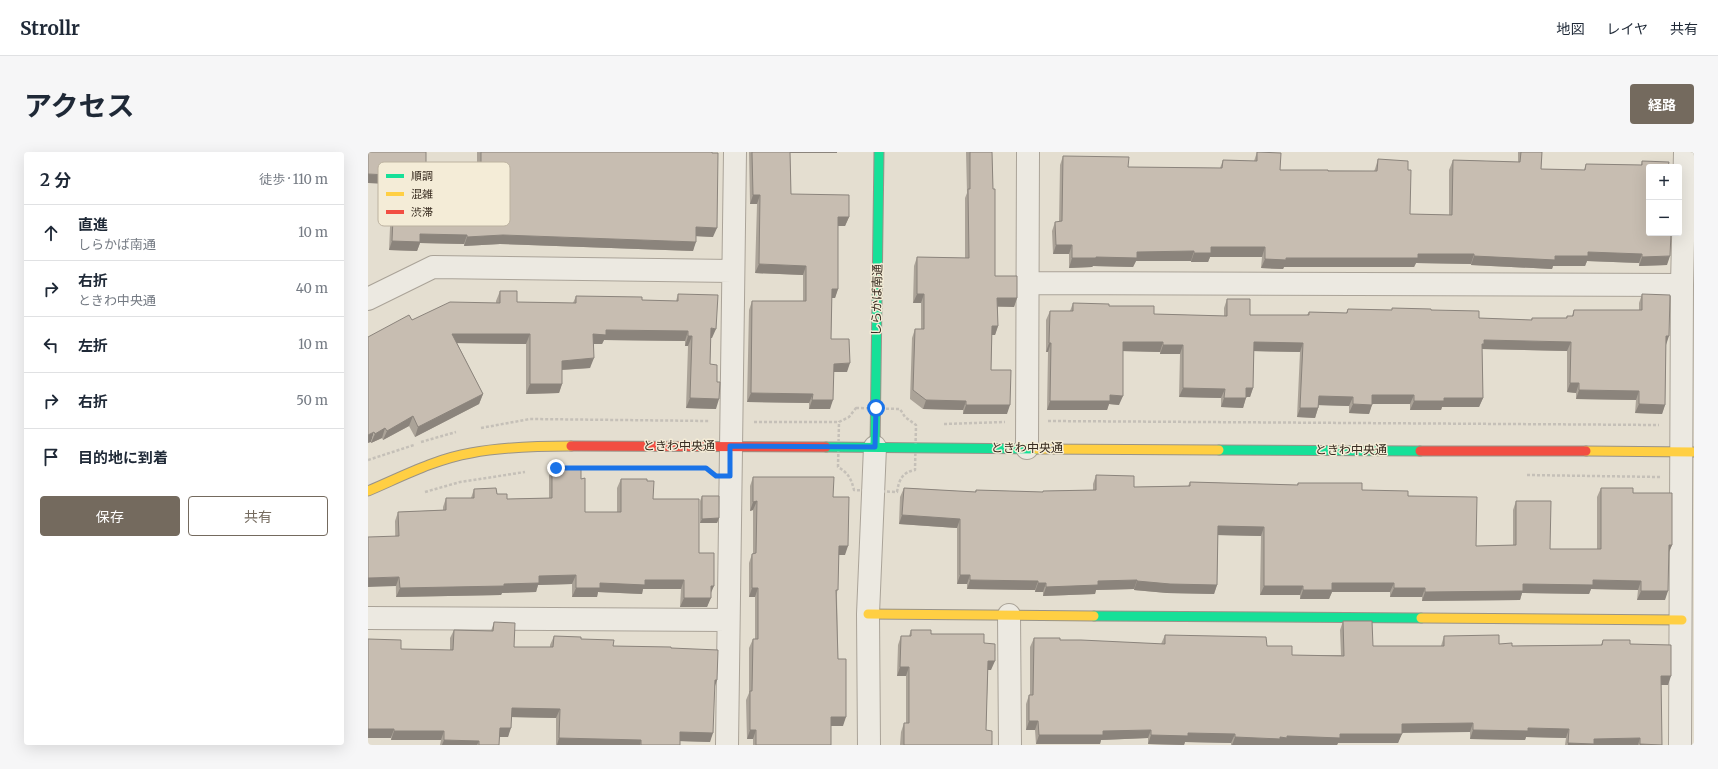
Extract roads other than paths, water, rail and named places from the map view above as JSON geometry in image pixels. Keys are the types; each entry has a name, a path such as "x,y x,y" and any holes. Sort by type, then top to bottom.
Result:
{"street":[{"path":"727,745 734,152"},
{"name":"しらかば南通","path":"875,447 879,152"},
{"path":"1026,448 1028,152"},
{"path":"1680,745 1682,620 1688,452 1682,426 1682,285 1685,152"},
{"path":"368,299 433,267 732,271"},
{"path":"1027,284 1682,285"},
{"name":"ときわ中央通","path":"368,491 423,467 470,453 542,446 1688,452"},
{"path":"869,745 868,614 875,447"},
{"path":"868,614 1682,620"},
{"path":"1009,615 1010,745"},
{"path":"368,618 728,620"}]}
